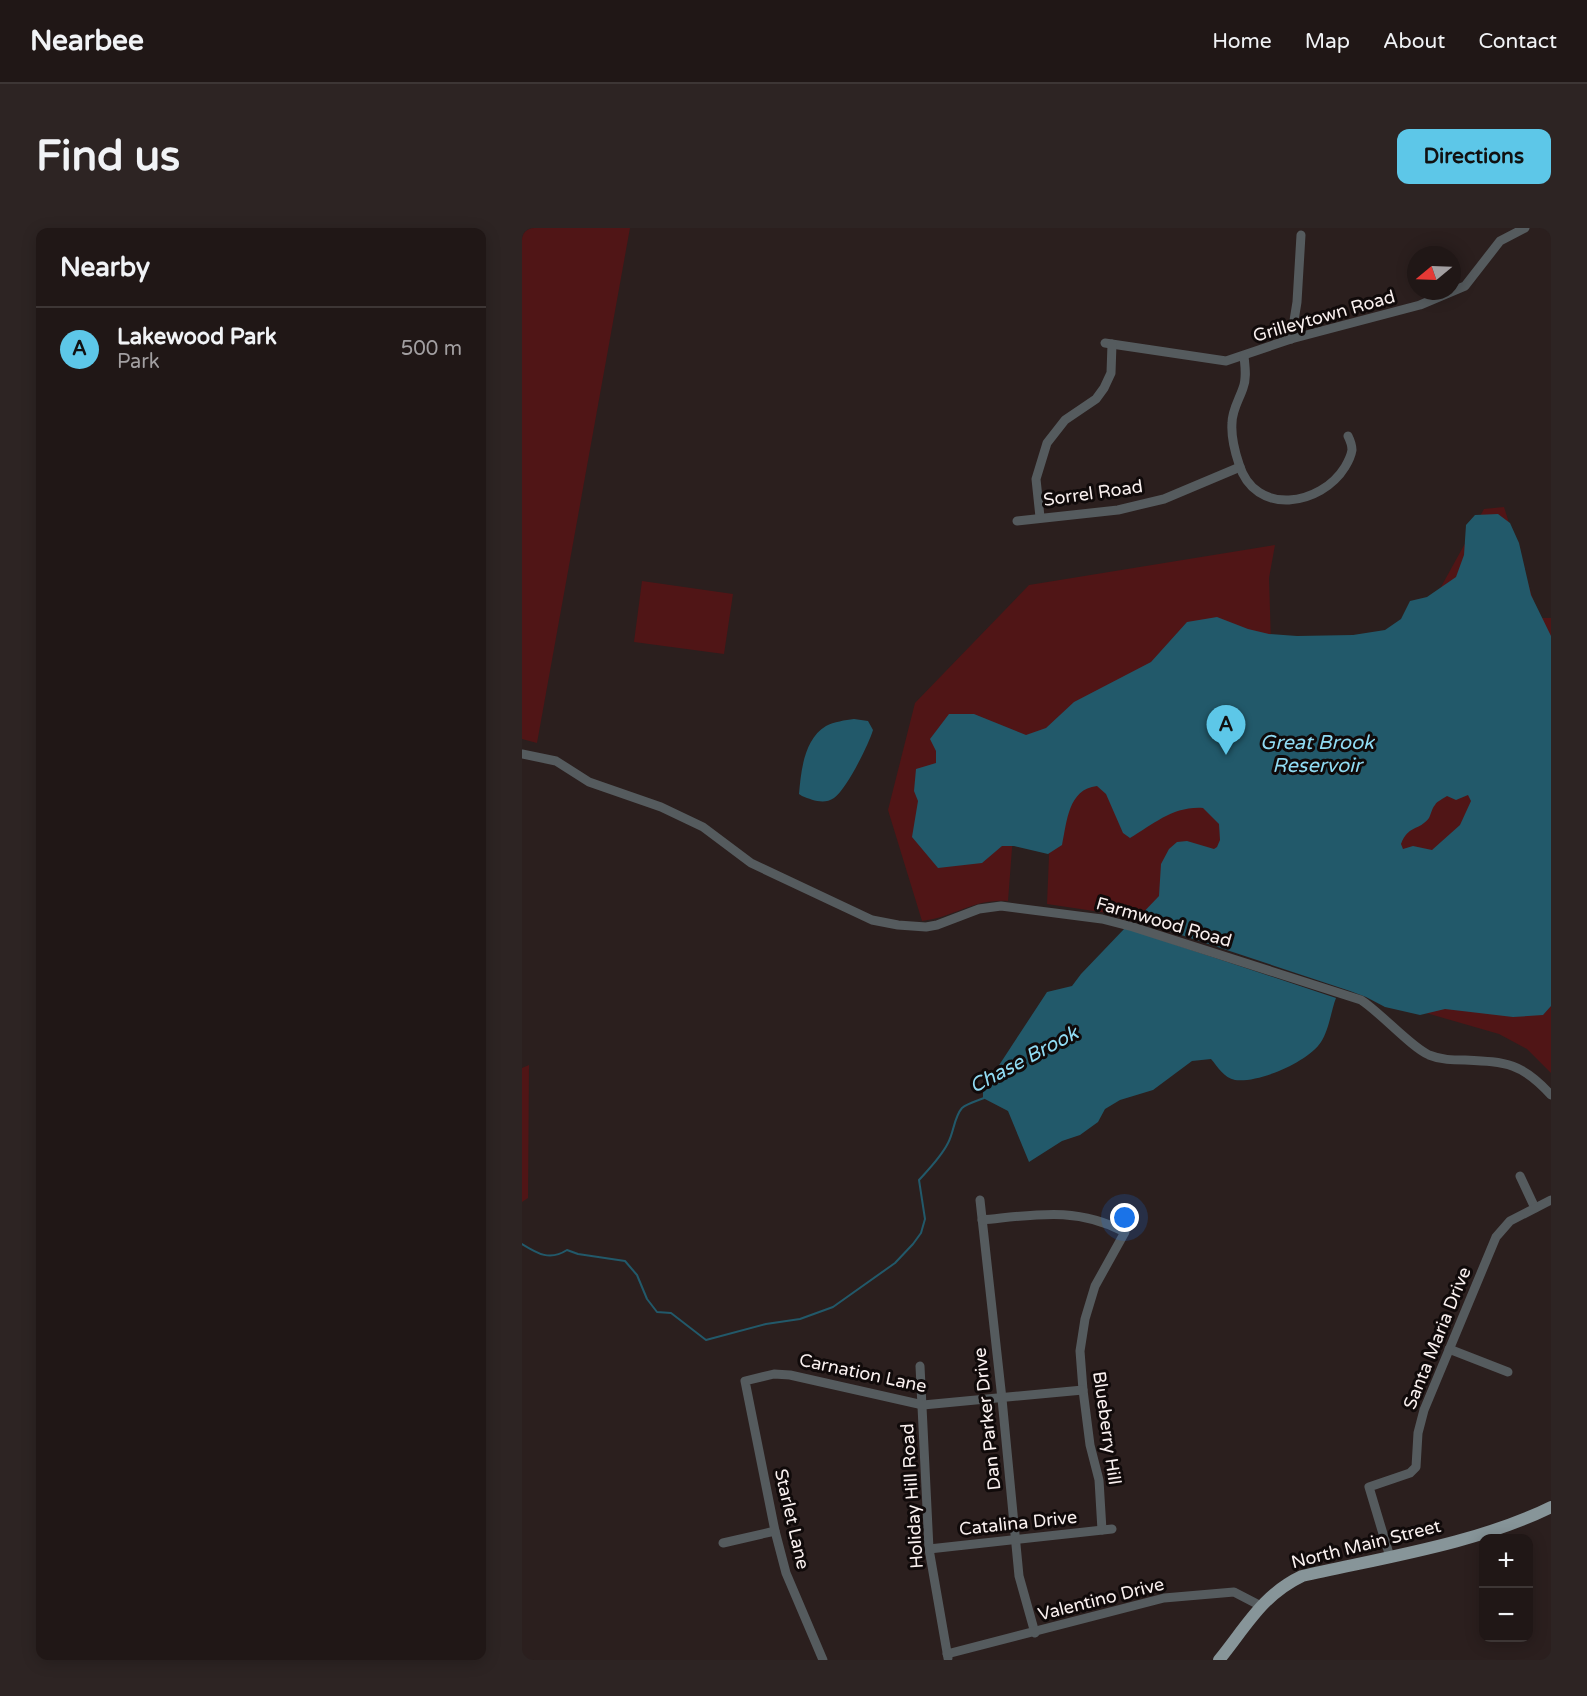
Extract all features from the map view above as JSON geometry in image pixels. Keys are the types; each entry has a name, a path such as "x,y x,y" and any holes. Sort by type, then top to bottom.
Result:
{"main road":[{"name":"North Main Street","path":"1220,1660 1270,1596 1302,1576 1390,1557 1502,1527 1550,1509"}],"street":[{"name":"Grilleytown Road","path":"1040,517 1036,479 1047,443 1065,420 1096,399 1104,388 1111,373 1108,343 1226,362 1291,339 1420,305 1465,286 1500,242 1525,228"},
{"path":"1291,339 1297,302 1301,235"},
{"path":"1244,356 1246,376 1235,406 1232,424 1240,467 1248,482 1258,491 1274,499 1292,501 1310,497 1339,476 1349,461 1352,449 1348,436"},
{"name":"Sorrel Road","path":"1017,521 1118,510 1164,499 1240,467"},
{"name":"Farmwood Road","path":"522,754 556,761 589,782 672,812 703,827 751,863 872,920 926,927 979,909 1001,906 1102,919 1347,994 1376,1010 1426,1054 1441,1059 1503,1063 1522,1069 1551,1095"},
{"path":"1520,1176 1535,1208"},
{"name":"Dan Parker Drive","path":"980,1200 1019,1576 1035,1633"},
{"name":"Santa Maria Drive","path":"1390,1557 1369,1488 1374,1484 1410,1473 1416,1467 1418,1433 1422,1416 1499,1232 1510,1221 1551,1200"},
{"name":"Blueberry Hill","path":"982,1220 1047,1214 1075,1215 1106,1222 1125,1232 1095,1286 1085,1319 1080,1351 1090,1445 1099,1479 1107,1529"},
{"path":"1449,1349 1508,1372"},
{"name":"Holiday Hill Road","path":"920,1365 929,1550 948,1657"},
{"name":"Carnation Lane","path":"745,1381 774,1374 790,1375 923,1405 1083,1390"},
{"name":"Starlet Lane","path":"745,1381 775,1531 786,1573 823,1660"},
{"name":"Catalina Drive","path":"929,1550 1107,1529"},
{"path":"723,1543 775,1531"},
{"name":"Valentino Drive","path":"948,1657 1164,1598 1234,1592 1261,1606"}],"shaded area":[{"path":"522,228 630,228 537,743 522,739"},
{"name":"Great Brook Reservoir","path":"1504,507 1539,618 1551,618 1551,1073 1527,1049 1499,1034 1388,1002 1134,917 1047,904 1051,808 1014,822 1008,901 973,905 945,916 922,921 888,810 915,703 1029,585 1275,545 1269,578 1271,643 1394,637 1436,596 1484,509"},
{"path":"642,581 733,594 724,654 634,642"},
{"path":"529,1065 528,1198 522,1202 522,1068"}],"water":[{"name":"Great Brook Reservoir","path":"1498,514 1510,523 1519,543 1531,595 1551,636 1551,1006 1543,1015 1513,1017 1445,1009 1420,1015 1385,1007 1350,991 1136,920 1159,896 1161,864 1169,849 1177,842 1187,841 1214,849 1217,847 1220,840 1219,824 1203,808 1192,808 1173,813 1130,838 1123,833 1106,794 1097,786 1087,788 1074,800 1070,808 1062,845 1048,854 1014,846 1002,846 982,863 938,868 912,837 918,801 914,791 916,769 936,763 936,751 930,739 949,714 974,714 1026,735 1046,728 1074,702 1151,662 1187,622 1217,617 1269,634 1297,636 1353,635 1385,630 1401,619 1410,601 1427,597 1456,577 1464,555 1466,525 1475,515","holes":["1468,795 1471,801 1460,825 1432,850 1413,846 1403,849 1401,844 1404,838 1429,818 1439,801 1447,796 1456,800"]},
{"path":"854,719 868,721 873,730 845,786 834,798 826,801 814,800 799,794 805,756 813,739 826,726"},
{"path":"1125,928 1336,998 1326,1032 1321,1042 1305,1057 1282,1070 1257,1078 1231,1079 1224,1075 1211,1059 1192,1061 1153,1090 1120,1100 1105,1109 1098,1122 1080,1135 1062,1141 1029,1162 1008,1111 983,1098 983,1085 992,1076 1047,992 1072,986"}],"waterway":[{"name":"Chase Brook","path":"522,1244 533,1251 550,1256 567,1250 578,1254 625,1261 637,1275 647,1299 657,1312 671,1313 706,1340 766,1324 800,1319 833,1307 895,1263 913,1244 921,1233 925,1219 919,1180 945,1148 962,1108 984,1098"}],"place":[{"name":"Lakewood Park","path":"1226,755"}]}
